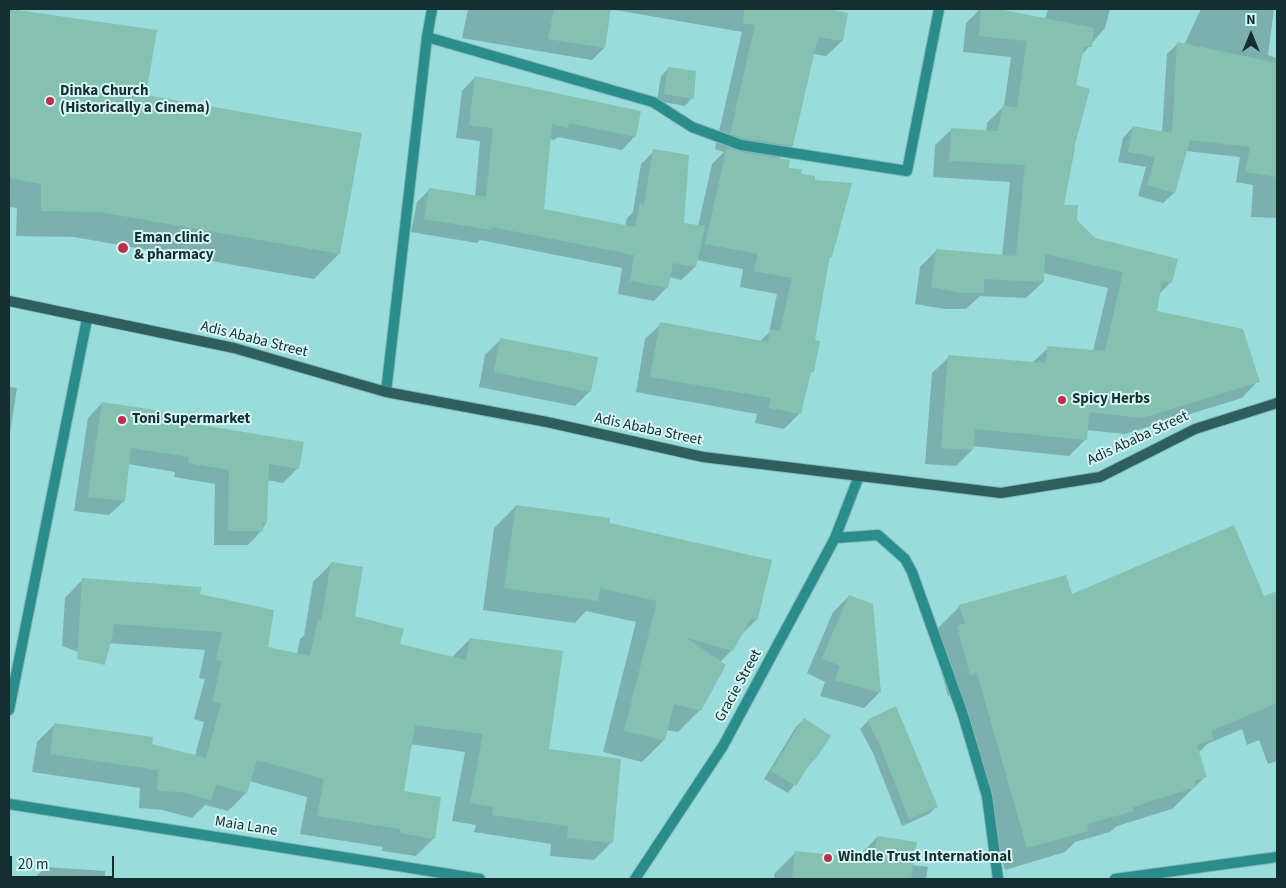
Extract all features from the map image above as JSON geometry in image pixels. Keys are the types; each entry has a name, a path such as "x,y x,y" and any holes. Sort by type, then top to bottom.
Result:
{"street":[{"path":"386,392 427,37 432,9"},
{"path":"427,37 653,102 692,127 741,145 907,171 939,9"},
{"name":"Adis Ababa Street","path":"9,301 86,319 234,348 386,392 546,422 703,457 1001,493 1100,477 1195,429 1277,403"},
{"path":"9,710 86,319"},
{"name":"Gracie Street","path":"635,879 723,746 835,538 860,476"},
{"path":"835,538 878,535 905,559 912,572 960,706 987,796 998,879"},
{"name":"Maia Lane","path":"9,804 480,879"},
{"path":"1115,879 1277,857"}],"building":[{"path":"9,9 157,30 146,95 362,133 340,254 100,212 41,211 41,184 9,178"},
{"path":"554,9 611,9 605,48 548,39"},
{"path":"744,9 827,9 848,13 843,41 818,37 793,146 730,134 755,25 743,23"},
{"path":"981,9 999,9 1094,28 1092,47 1084,47 1076,85 1090,89 1074,148 1064,205 1078,205 1077,220 1095,238 1178,259 1172,283 1162,281 1157,311 1243,329 1260,382 1142,418 1089,412 1087,440 975,429 973,450 941,448 948,355 1046,363 1047,346 1105,351 1123,272 1045,254 1044,282 984,279 984,293 962,293 931,287 936,249 1016,256 1025,165 949,161 951,128 998,131 1003,105 1017,108 1027,41 979,36"},
{"path":"1177,42 1277,63 1277,177 1245,172 1250,147 1190,140 1175,193 1147,185 1155,157 1128,152 1133,126 1172,133"},
{"path":"668,67 696,71 694,99 664,94"},
{"path":"475,76 641,111 636,137 569,123 568,128 552,124 544,209 635,227 640,203 644,204 653,149 689,155 684,223 705,226 696,267 673,263 668,288 630,281 634,255 492,227 491,230 424,219 429,188 486,197 493,128 469,125"},
{"path":"727,147 740,152 790,160 789,168 802,169 801,174 815,176 815,180 852,183 832,257 830,256 815,340 820,341 814,372 811,372 801,414 769,408 771,398 650,377 660,322 768,342 770,329 780,331 792,278 754,271 758,254 705,244"},
{"path":"500,338 598,357 591,392 494,372"},
{"path":"102,402 168,412 166,419 304,442 299,469 269,464 267,523 263,523 263,531 228,531 229,470 188,463 189,457 131,448 125,501 88,497"},
{"path":"516,505 610,518 610,523 772,560 758,619 751,618 733,651 685,637 726,665 701,711 674,704 665,740 624,731 657,601 600,588 598,601 504,588"},
{"path":"1234,525 1264,596 1277,591 1277,703 1211,731 1214,739 1197,745 1207,777 1194,781 1196,787 1133,807 1134,811 1087,824 1089,831 1027,848 977,673 970,675 957,626 965,623 959,605 1066,575 1072,594"},
{"path":"331,562 363,567 355,616 404,629 400,644 466,660 470,638 563,651 549,749 621,759 613,843 567,838 568,826 492,815 493,807 470,803 483,734 415,725 404,791 441,797 435,839 400,833 400,829 317,816 324,779 257,760 247,793 216,785 211,800 182,792 157,791 158,770 50,754 54,723 153,737 152,744 206,758 221,704 212,701 222,661 216,660 222,632 115,624 105,665 77,659 82,578 201,587 200,594 274,610 268,647 310,656 318,620 321,621"},
{"path":"849,595 873,604 881,693 835,680 840,666 822,658"},
{"path":"896,706 938,807 909,819 880,745 867,720"},
{"path":"804,718 831,736 815,760 813,758 796,786 771,771"},
{"name":"Windle Trust International","path":"877,836 917,842 911,879 792,879 795,851 874,859"}],"place":[{"name":"Dinka Church (Historically a Cinema)","path":"50,101"},
{"name":"Eman clinic & pharmacy","path":"123,248"},
{"name":"Spicy Herbs","path":"1062,400"},
{"name":"Toni Supermarket","path":"122,420"},
{"name":"Windle Trust International","path":"828,858"}]}
